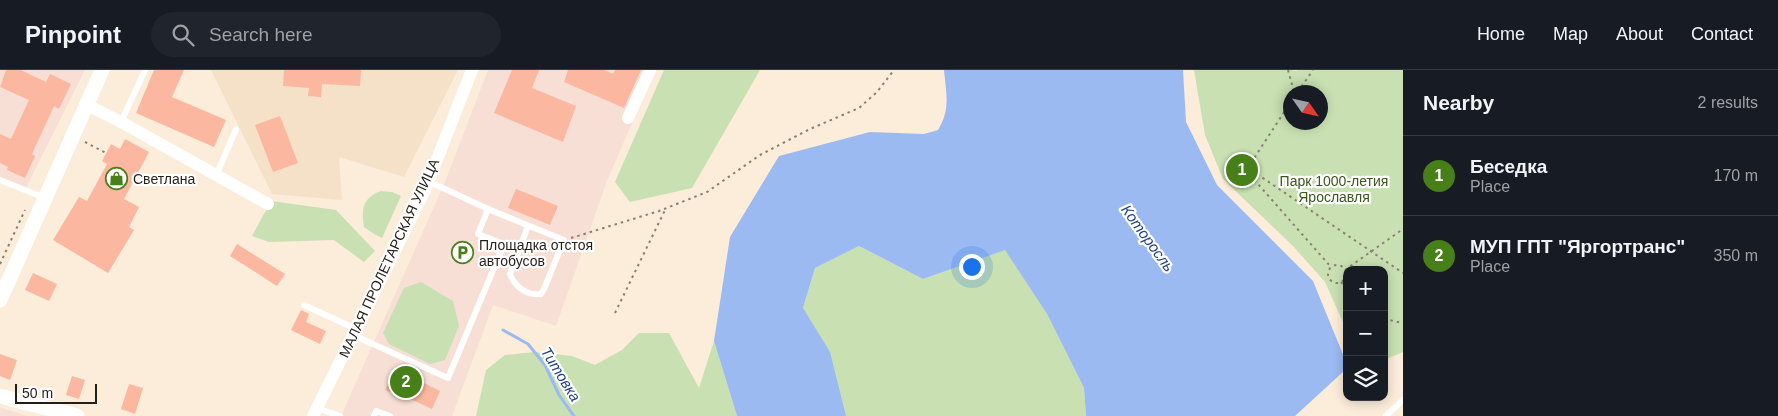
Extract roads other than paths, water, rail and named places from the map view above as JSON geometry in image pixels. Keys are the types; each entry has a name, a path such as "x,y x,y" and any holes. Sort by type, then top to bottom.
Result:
{"street":[{"path":"0,300 102,70"},
{"name":"МАЛАЯ ПРОЛЕТАРСКАЯ УЛИЦА","path":"315,412 428,181 472,70"},
{"path":"628,118 650,70"},
{"path":"87,105 268,204"},
{"path":"0,396 52,413 76,416"}],"lane":[{"path":"121,122 146,70"},
{"path":"216,176 236,129"},
{"path":"0,180 46,198"},
{"path":"428,181 488,209 564,240 541,294 535,294 520,288 514,283 510,274 528,226"},
{"path":"304,305 448,378 504,244 478,234 488,209"},
{"path":"1386,416 1403,400"},
{"path":"374,416 376,411 390,416"},
{"path":"315,412 340,416"}],"water":[{"name":"Которосль","path":"944,70 1183,70 1186,122 1217,185 1313,281 1343,355 1343,372 1295,416 1086,416 1084,388 1047,314 1005,250 923,279 859,246 815,268 803,308 830,352 846,416 737,416 714,341 730,237 779,156 870,132 924,134 938,130 945,115"}],"waterway":[{"name":"Титовка","path":"503,330 528,344 545,365 559,395 574,416"}],"place":[{"name":"Беседка","path":"1242,170"},
{"name":"Светлана","path":"117,179"},
{"name":"Площадка отстоя автобусов","path":"463,253"},
{"name":"МУП ГПТ \"Яргортранс\"","path":"406,382"}],"park label":[{"name":"Парк 1000-летия Ярославля","path":"1334,190"}]}
